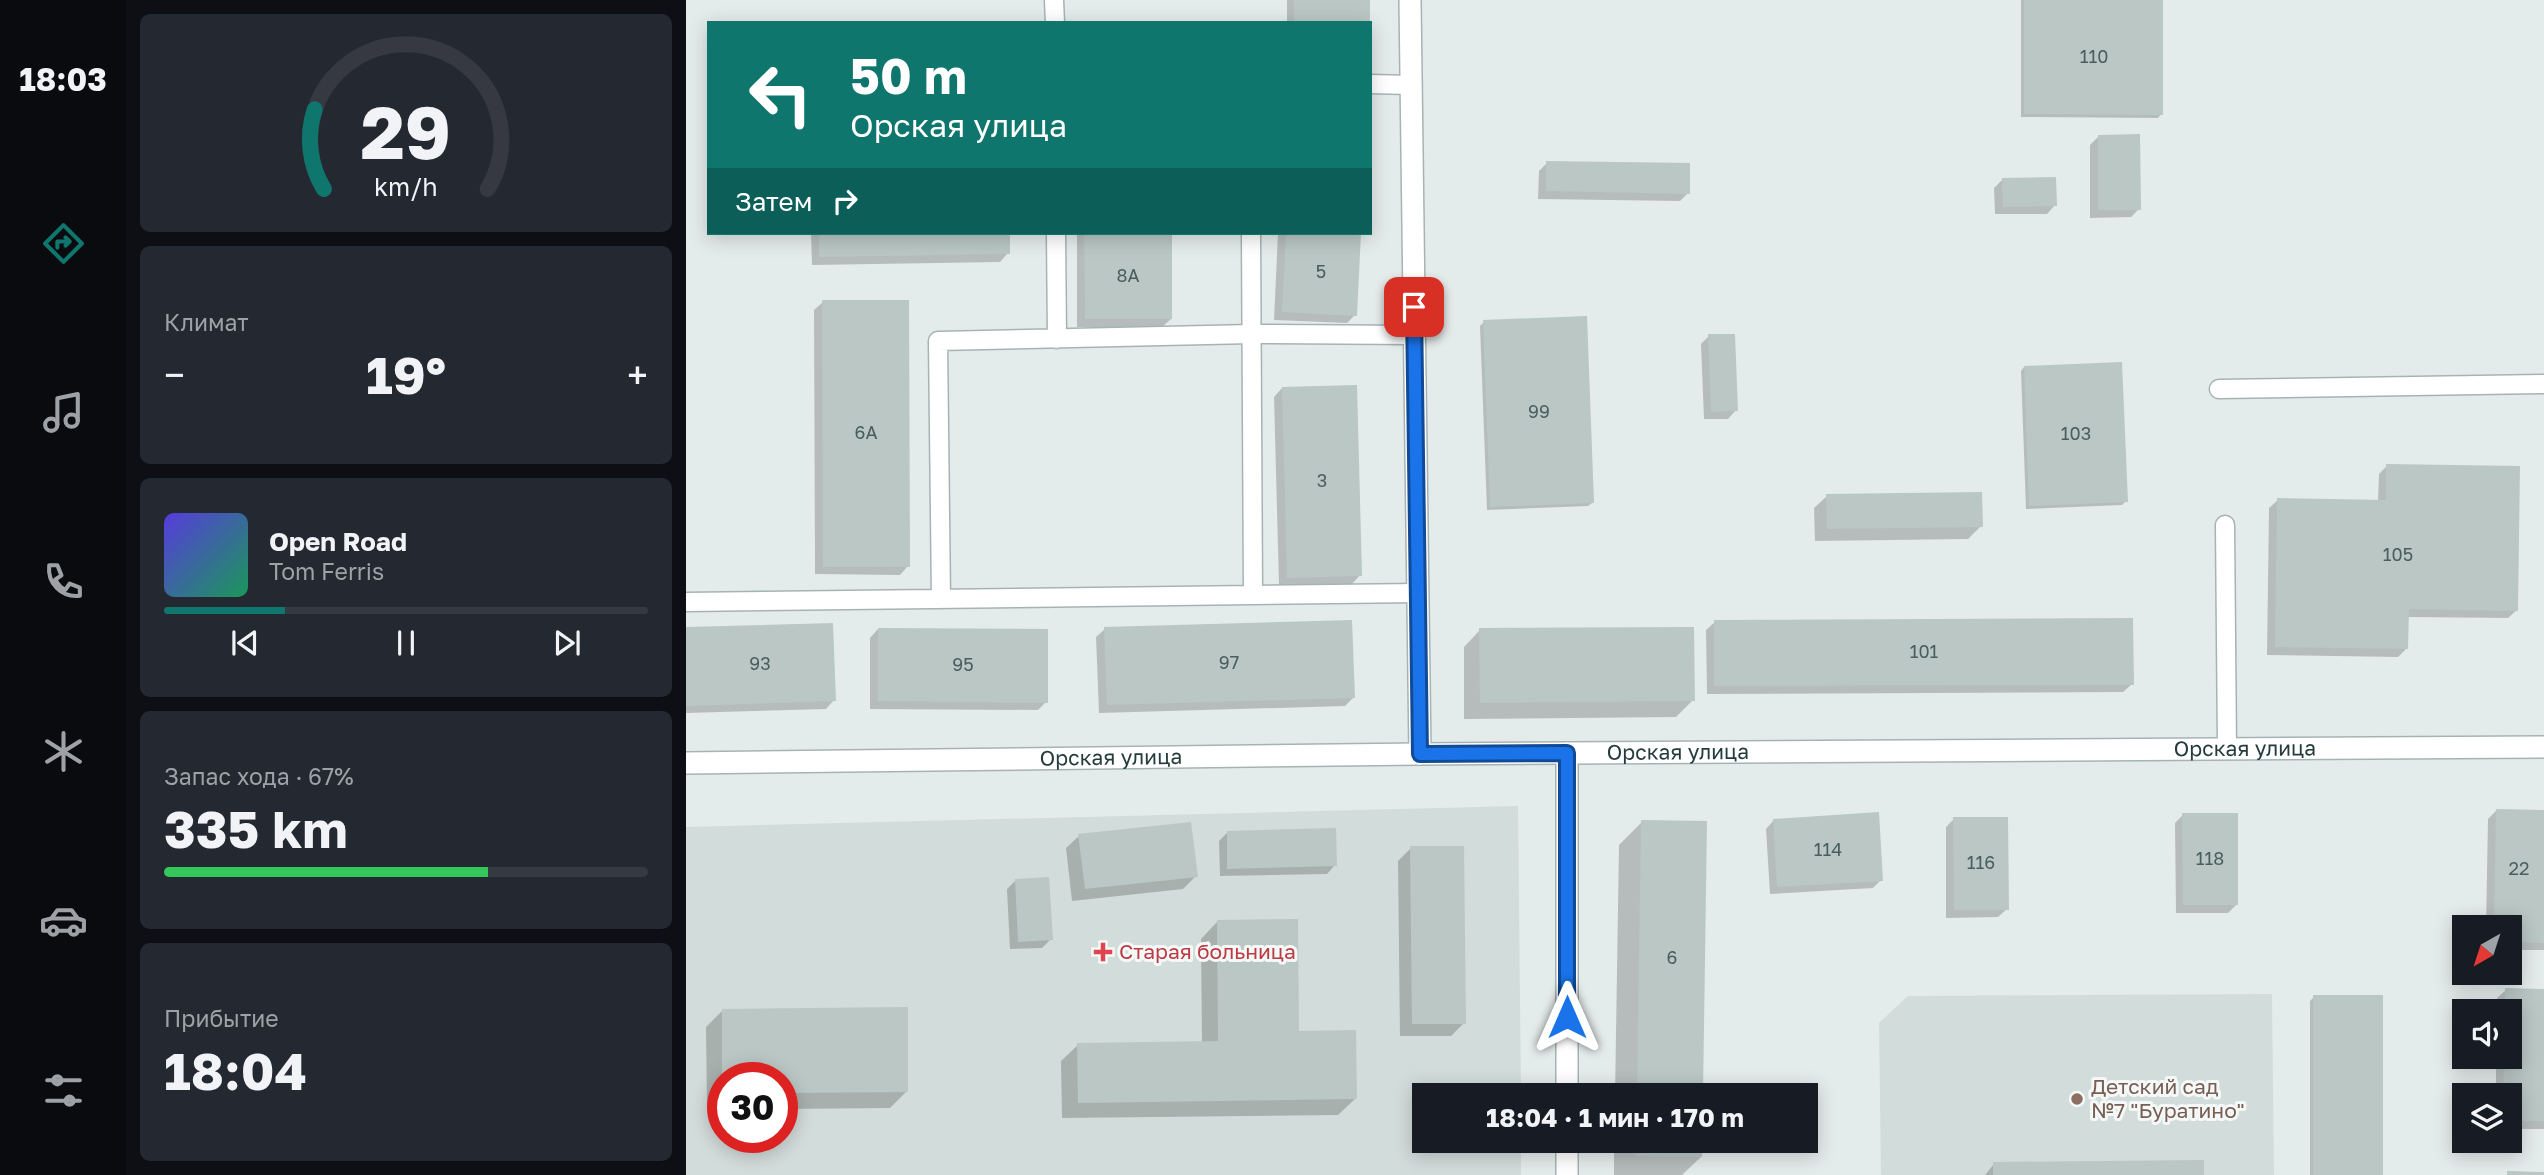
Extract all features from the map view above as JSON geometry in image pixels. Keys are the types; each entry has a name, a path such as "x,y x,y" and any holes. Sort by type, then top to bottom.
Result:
{"street":[{"path":"1410,0 1420,754"},
{"name":"Орская улица","path":"686,763 1420,754 2544,747"},
{"path":"1567,753 1567,1083"},
{"path":"1567,1153 1567,1175"}],"lane":[{"path":"1054,0 1055,21"},
{"path":"1372,84 1411,85"},
{"path":"1056,235 1057,339"},
{"path":"1251,235 1253,595"},
{"path":"942,599 938,341 1252,334 1415,335"},
{"path":"2219,389 2544,384"},
{"path":"2225,525 2227,749"},
{"path":"686,602 1418,593"}],"shaded area":[{"name":"Старая больница","path":"1518,806 1521,1083 1412,1083 1412,1153 1521,1153 1521,1175 686,1175 686,827"},
{"name":"Детский сад №7 \"Буратино\"","path":"2272,994 2274,1175 1881,1175 1879,1023 1908,996"}],"building":[{"path":"1294,0 1370,0 1370,21 1294,21"},
{"path":"2024,0 2163,0 2163,115 2024,114"},
{"path":"2140,134 2141,210 2098,210 2098,135"},
{"path":"1546,161 1690,163 1690,194 1546,191"},
{"path":"2056,177 2057,206 2003,207 2002,178"},
{"path":"819,235 1010,235 1010,254 819,257"},
{"path":"1084,235 1172,235 1172,319 1085,319"},
{"path":"1286,235 1361,235 1357,316 1282,312"},
{"path":"822,300 909,300 910,567 823,567"},
{"path":"1587,316 1594,503 1490,507 1483,320"},
{"path":"1708,334 1735,334 1738,411 1711,412"},
{"path":"2122,362 2128,502 2029,506 2024,366"},
{"path":"1357,385 1362,576 1287,578 1282,387"},
{"path":"2386,464 2520,466 2518,611 2409,609 2408,649 2275,647 2277,498 2386,500"},
{"path":"1982,492 1983,527 1827,529 1826,494"},
{"path":"2133,618 2134,685 1714,686 1714,620"},
{"path":"1352,620 1355,698 1107,705 1104,627"},
{"path":"833,623 836,701 686,706 686,627"},
{"path":"1694,627 1695,701 1480,703 1479,628"},
{"path":"878,628 1048,629 1048,703 878,701"},
{"path":"2496,809 2544,810 2544,943 2522,942 2522,915 2494,915"},
{"path":"1879,812 1883,881 1777,887 1773,819"},
{"path":"2182,813 2238,813 2238,905 2183,905"},
{"path":"1953,817 2008,817 2009,910 1954,910"},
{"path":"1641,820 1707,821 1703,1083 1637,1083"},
{"path":"1191,822 1198,877 1085,889 1078,834"},
{"path":"1336,828 1337,866 1227,869 1227,831"},
{"path":"1410,846 1464,846 1466,1024 1412,1024"},
{"path":"1049,877 1053,940 1018,942 1015,879"},
{"path":"1298,919 1299,1031 1356,1030 1357,1099 1078,1103 1077,1043 1218,1041 1217,920"},
{"path":"2505,988 2544,989 2544,1121 2522,1121 2522,1083 2503,1083 2504,1069 2522,1069 2522,999 2505,999"},
{"path":"2313,995 2383,995 2383,1175 2313,1175"},
{"path":"908,1007 908,1092 798,1093 798,1062 722,1062 722,1009"},
{"path":"1636,1153 1702,1153 1702,1157 1636,1156"},
{"path":"2204,1160 2204,1175 1993,1175 1993,1162"},
{"path":"2507,1171 2544,1172 2544,1175 2507,1175"}],"place":[{"name":"Старая больница","path":"1103,952"},
{"name":"Детский сад №7 \"Буратино\"","path":"2077,1099"}],"route":[{"path":"1414,307 1420,754 1567,753 1567,1017"}]}
